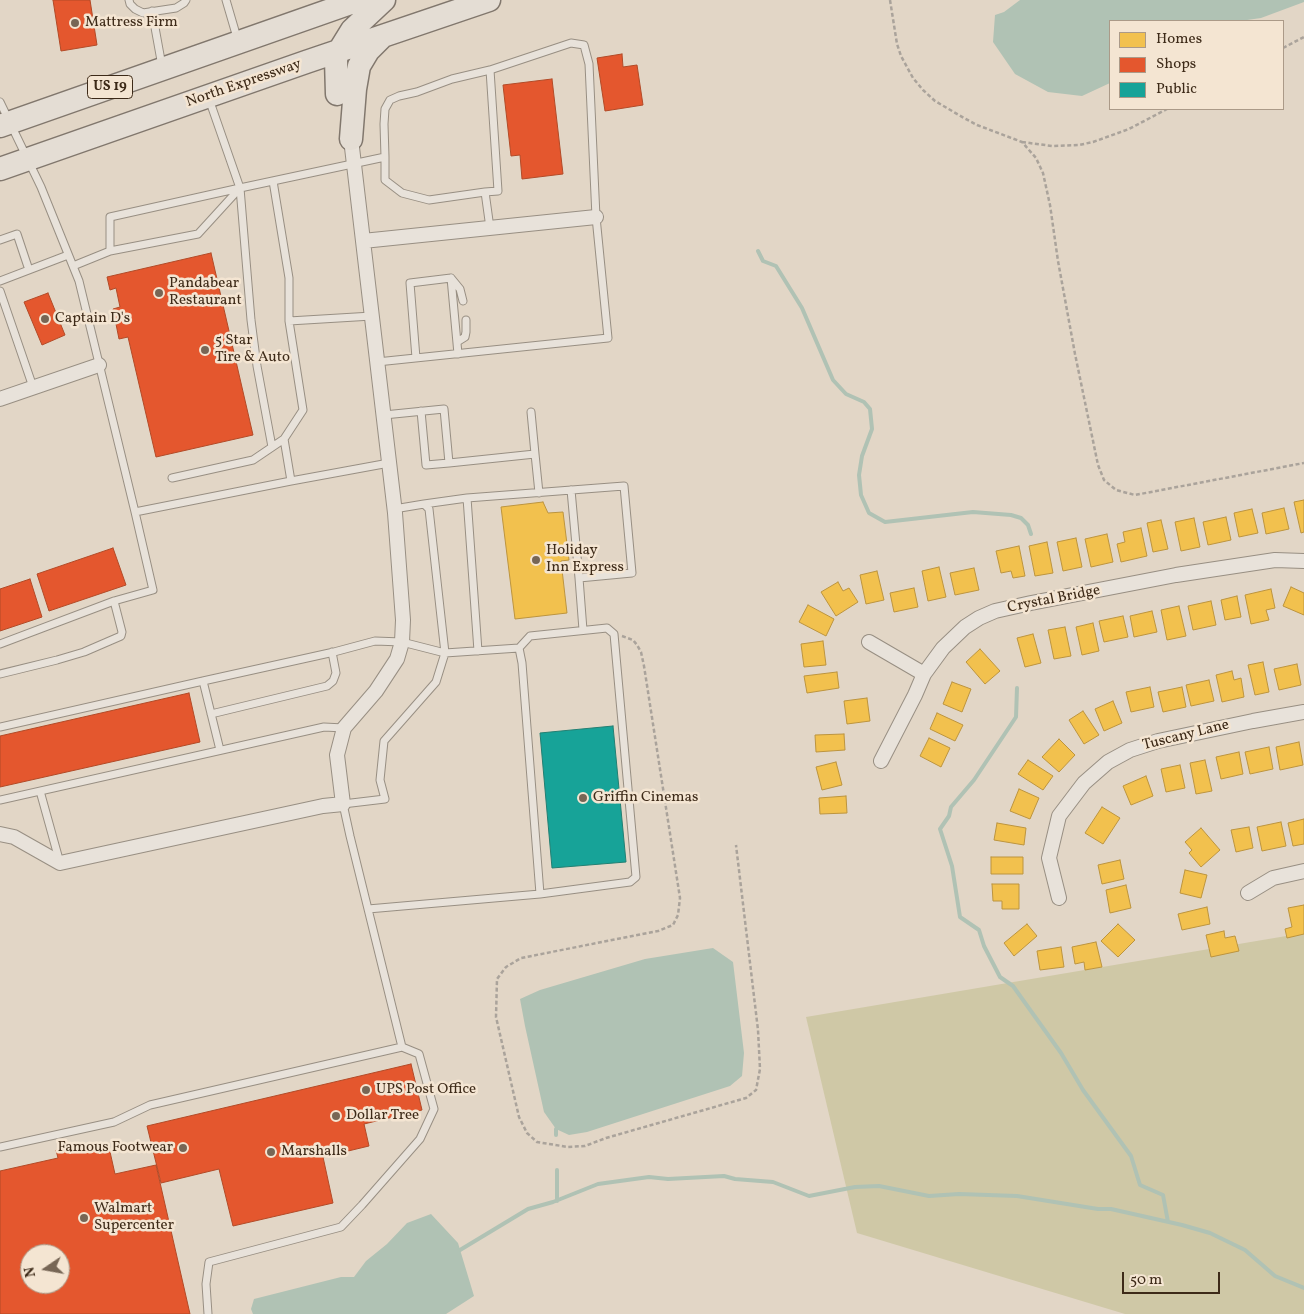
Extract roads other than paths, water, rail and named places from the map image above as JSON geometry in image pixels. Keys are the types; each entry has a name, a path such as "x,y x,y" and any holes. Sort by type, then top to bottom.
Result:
{"highway":[{"path":"290,24 317,0"},
{"name":"US 19","path":"5,124 359,0"},
{"path":"337,94 336,59 338,51 352,30 384,0"},
{"name":"North Expressway","path":"0,169 489,0"},
{"path":"351,140 359,66 368,51 384,35"},
{"path":"306,62 319,68 329,79 337,94 351,140"}],"street":[{"path":"0,834 14,837 60,863 323,806 343,804 337,755 344,728 376,691 397,659 402,642 403,620 384,415 351,140"},
{"path":"363,241 596,217"},
{"path":"0,399 99,365"},
{"name":"Crystal Bridge","path":"881,761 924,674 943,648 965,627 979,618 995,611 1176,575 1275,560 1304,561"},
{"path":"869,642 924,674"},
{"name":"Tuscany Lane","path":"1059,898 1049,858 1059,816 1084,783 1108,762 1130,750 1158,741 1304,712"},
{"path":"1248,893 1273,878 1304,871"}],"lane":[{"path":"129,0 135,9 143,13 176,8 184,4 186,0"},
{"path":"226,0 238,42"},
{"path":"152,11 163,69"},
{"path":"377,362 608,338 596,217 589,64 584,45 571,43 390,100 385,109 384,116 386,180 402,193 429,200 498,191 490,70"},
{"path":"208,96 240,188 251,320 257,366 272,447"},
{"path":"0,102 5,124 27,159 41,187 79,282 153,590 114,601 0,644"},
{"path":"110,251 110,217 385,157"},
{"path":"172,478 253,460 284,439 303,410 289,321 289,278 273,181"},
{"path":"73,266 110,251 198,234 240,188"},
{"path":"485,192 490,228"},
{"path":"0,240 17,234 29,270"},
{"path":"0,281 68,255"},
{"path":"451,278 458,354"},
{"path":"416,358 410,283 451,278"},
{"path":"451,278 460,289 463,300"},
{"path":"0,292 33,387"},
{"path":"289,321 372,316"},
{"path":"457,342 465,336 466,320"},
{"path":"384,415 444,409 449,463"},
{"path":"421,412 426,465 536,454"},
{"path":"531,412 539,493"},
{"path":"284,439 290,481"},
{"path":"135,512 389,463"},
{"path":"394,508 467,498 624,486 632,573 580,578"},
{"path":"572,490 583,630"},
{"path":"467,498 478,651"},
{"path":"402,1047 343,804 385,798 380,780 384,741 436,682 445,653 429,509 424,504"},
{"path":"0,674 84,652 122,636 114,601"},
{"path":"0,727 375,641 402,642 445,653 519,648 530,636 583,630 607,628 614,634 636,877 630,882 540,894 368,909"},
{"path":"519,648 522,663 540,894"},
{"path":"211,714 327,686 333,681 336,673 332,652"},
{"path":"204,681 220,750"},
{"path":"0,800 324,727 344,728"},
{"path":"40,791 60,863"},
{"path":"0,1147 114,1122 150,1105 402,1047 420,1054 434,1109 420,1139 342,1227 209,1262 206,1284 208,1314"}],"waterway":[{"path":"758,251 763,261 776,266 802,308 833,380 846,394 864,402 870,409 872,429 862,456 859,475 861,495 869,513 885,522 973,512 1011,515 1021,518 1028,525 1031,534"},
{"path":"1017,688 1016,717 974,780 951,807 949,816 940,829 952,866 960,917 979,930 984,946 1000,977 1013,986 1061,1053 1083,1090 1131,1156 1140,1185 1163,1195 1168,1222"},
{"path":"556,1129 556,1135"},
{"path":"557,1170 557,1201"},
{"path":"460,1250 528,1209 553,1202 598,1184 649,1177 668,1179 724,1176 735,1179 773,1182 809,1196 855,1187 879,1186 929,1196 959,1194 1017,1196 1098,1209 1111,1209 1210,1233 1245,1250 1275,1276 1304,1288"}],"place":[{"name":"Mattress Firm","path":"75,23"},
{"name":"Pandabear Restaurant","path":"159,293"},
{"name":"Captain D's","path":"45,319"},
{"name":"5 Star Tire & Auto","path":"205,350"},
{"name":"Holiday Inn Express","path":"536,560"},
{"name":"Griffin Cinemas","path":"583,798"},
{"name":"UPS Post Office","path":"366,1090"},
{"name":"Dollar Tree","path":"336,1116"},
{"name":"Famous Footwear","path":"183,1148"},
{"name":"Marshalls","path":"271,1152"},
{"name":"Walmart Supercenter","path":"84,1218"}]}
